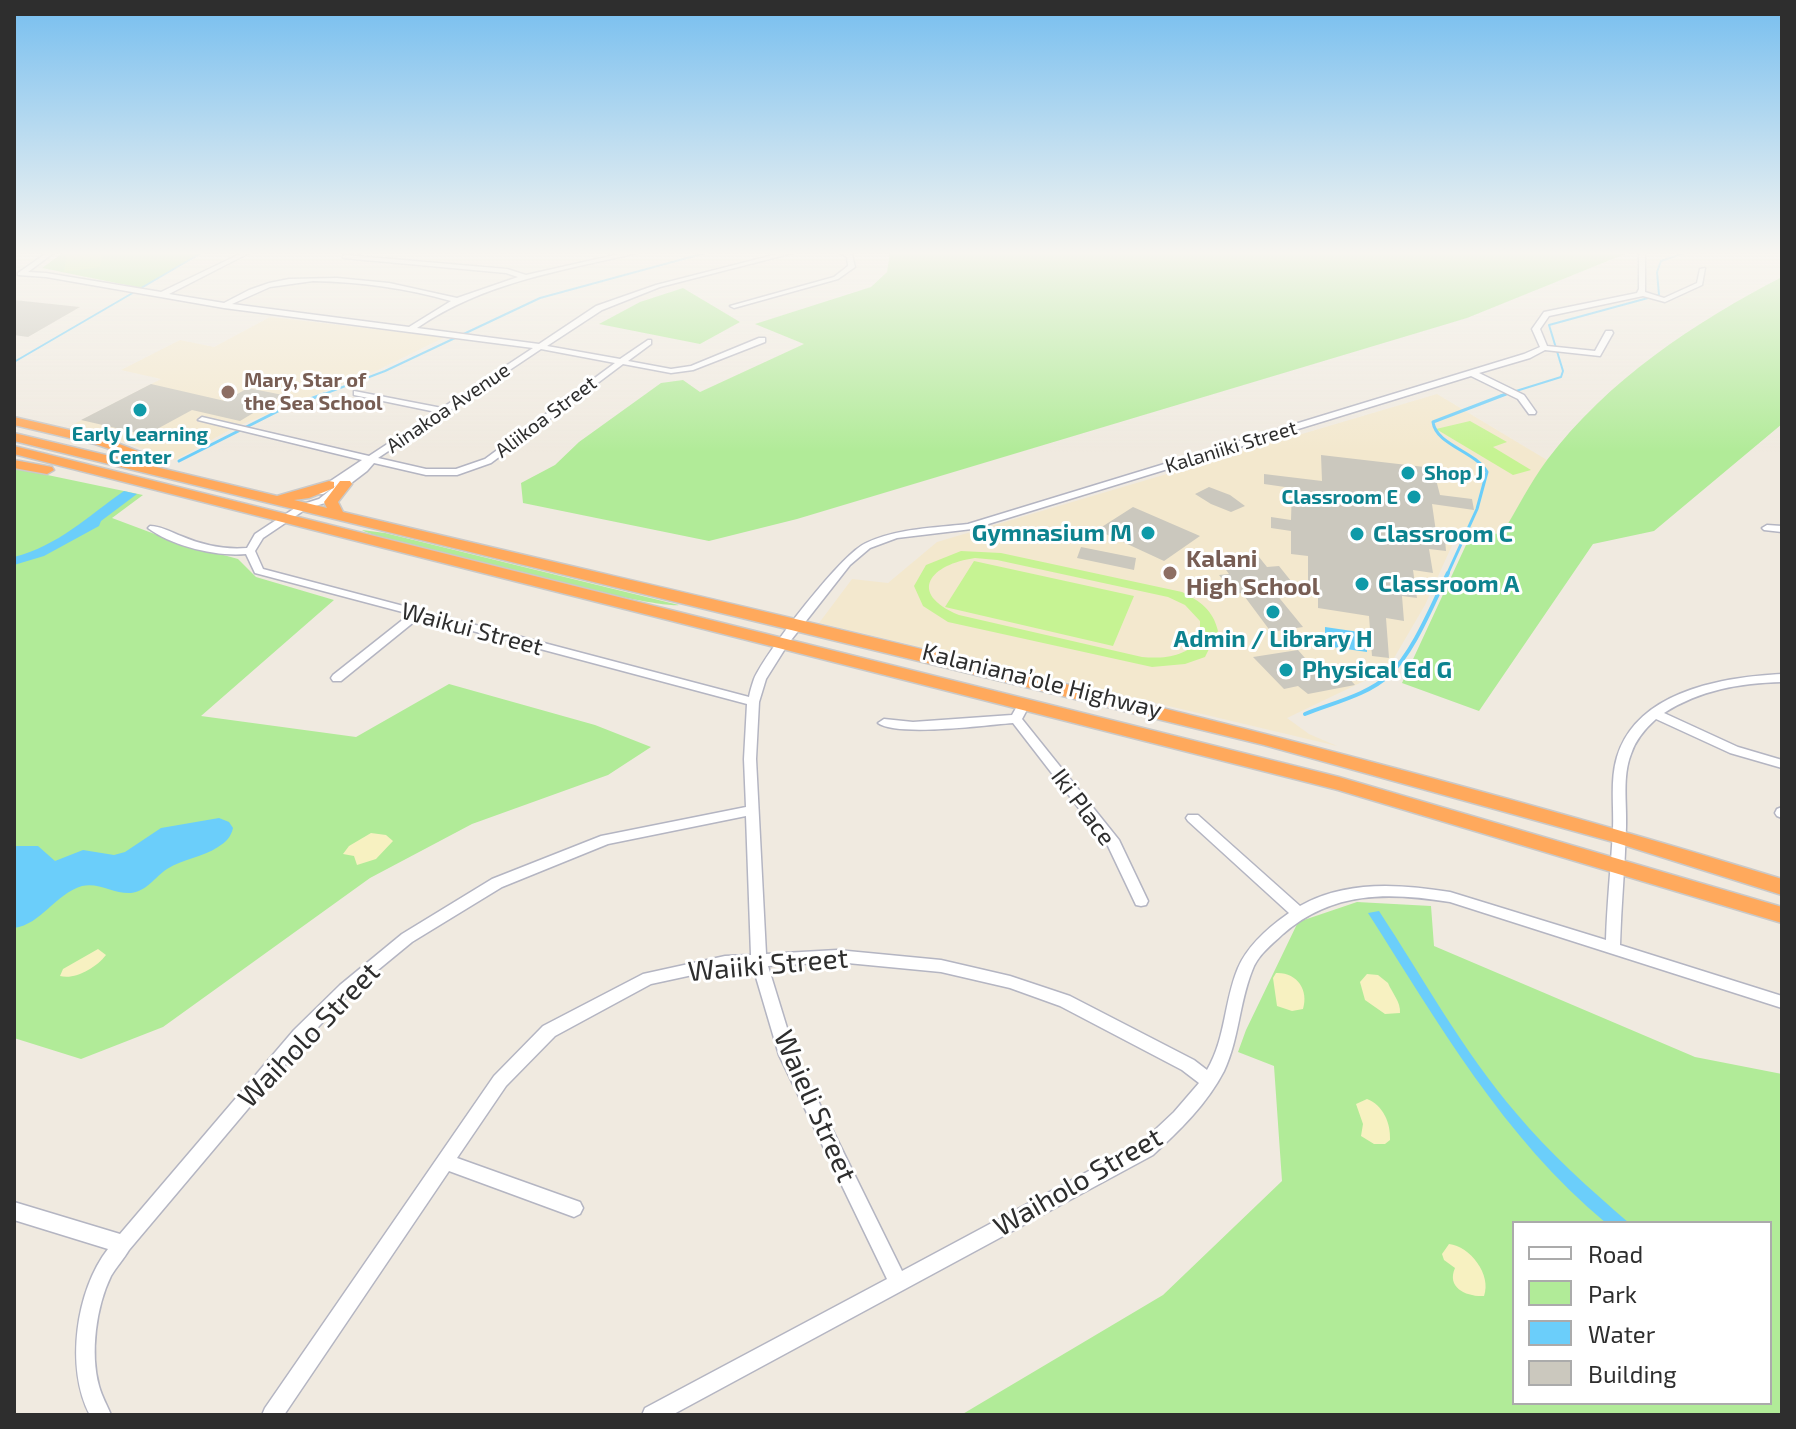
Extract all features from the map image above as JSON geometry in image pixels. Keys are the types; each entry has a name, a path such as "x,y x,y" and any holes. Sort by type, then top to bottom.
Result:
{"highway":[{"path":"14,421 99,441 159,462 204,483"},
{"path":"14,437 256,496 299,496 329,485"},
{"path":"14,450 214,501"},
{"path":"14,464 214,501"},
{"path":"345,484 331,502 336,515 356,537"},
{"name":"Kalaniana’ole Highway","path":"256,496 1264,739 1619,836 1782,887"},
{"name":"Kalaniana’ole Highway","path":"214,501 783,642 1020,712 1339,784 1782,915"}],"street":[{"path":"327,319 472,336 684,371 762,340"},
{"path":"410,329 426,319"},
{"name":"Ainakoa Avenue","path":"283,519 329,485 581,319"},
{"path":"1544,319 1536,329 1544,348 1597,354 1609,333"},
{"name":"Aliikoa Street","path":"202,420 371,460 435,473 457,472 479,465 648,342"},
{"name":"Kalaniiki Street","path":"783,642 846,563 866,546 895,535 969,527 1472,373 1544,348"},
{"path":"1472,373 1521,397 1532,412"},
{"path":"357,393 444,411"},
{"name":"Ainakoa Avenue","path":"303,507 322,501 364,469 371,460"},
{"path":"153,528 229,552 250,551 259,536 283,519"},
{"path":"1767,528 1782,529"},
{"name":"Waikui Street","path":"250,551 253,565 267,575 753,702"},
{"path":"337,678 417,614"},
{"name":"Waieli Street","path":"783,642 760,679 753,702 750,759 759,960 787,1055 898,1282"},
{"path":"1613,947 1620,781 1626,747 1655,714 1678,700 1710,688 1782,678"},
{"path":"884,723 913,726 1020,712"},
{"name":"Iki Place","path":"1020,712 1114,844 1141,901"},
{"path":"1655,714 1734,750 1782,764"},
{"name":"Waiholo Street","path":"101,1415 87,1379 87,1334 105,1270 123,1244 300,1035 345,989 407,938 497,883 606,840 753,810"},
{"path":"1193,818 1297,912"},
{"name":"Waiholo Street","path":"652,1415 1147,1149 1183,1117 1223,1057 1243,973 1256,950 1297,912 1341,894 1422,892 1482,906 1782,1002"},
{"name":"Waiiki Street","path":"272,1415 500,1081 549,1031 648,978 725,962 759,960 869,957 941,966 1010,982 1065,1001 1188,1065 1208,1080"},
{"path":"444,1161 574,1208"},
{"path":"14,1211 123,1244"}],"shaded area":[{"name":"Mary, Star of the Sea School","path":"267,319 445,337 378,370 233,428 175,460 106,436 68,427 161,379 121,370 180,340 214,347"},
{"name":"Kalani High School","path":"1437,394 1547,460 1502,534 1459,530 1425,605 1387,670 1287,718 1309,734 1337,746 819,623 852,579 888,583 937,542"}],"green space":[{"path":"609,319 734,319 740,322 700,344 599,324"},
{"path":"772,319 1465,319 797,519 709,541 523,503 521,483 555,465 579,442 661,383 683,380 700,392 804,344 755,324"},
{"path":"1708,319 1782,319 1782,424 1654,531 1593,544 1479,711 1402,683 1472,532 1502,534 1529,487 1570,431 1624,379"},
{"path":"1470,421 1507,442 1493,447 1531,470 1513,475 1436,429"},
{"path":"14,468 143,495 112,518 176,542 238,559 256,577 334,600 201,716 356,737 449,684 595,725 651,747 608,775 472,824 370,878 163,1027 81,1059 14,1038"},
{"path":"362,530 679,605 660,604 521,575"},
{"path":"961,551 1001,553 1182,592 1205,607 1218,631 1205,657 1185,664 1152,667 948,622 923,606 914,586 926,565","holes":["975,558 1168,597 1185,605 1200,621 1200,639 1188,650 1174,656 1142,657 959,615 933,598 929,589 931,580 946,566"]},
{"path":"974,561 1134,596 1113,646 945,607"},
{"path":"1357,902 1431,906 1434,946 1695,1057 1782,1074 1782,1415 961,1415 1163,1295 1282,1181 1274,1066 1238,1052 1298,922"}],"sand":[{"path":"371,833 386,835 393,841 376,859 357,865 354,856 343,854 349,846"},
{"path":"98,949 106,955 91,968 79,975 60,976 63,969"},
{"path":"1276,973 1290,976 1300,984 1304,995 1303,1009 1292,1011 1277,1006 1273,978"},
{"path":"1367,974 1378,975 1388,983 1398,1001 1400,1013 1385,1014 1365,1000 1360,982"},
{"path":"1367,1099 1382,1110 1387,1121 1390,1140 1385,1144 1374,1144 1361,1136 1363,1124 1356,1104"},
{"path":"1449,1244 1464,1250 1477,1263 1485,1279 1484,1296 1465,1293 1456,1286 1453,1281 1455,1268 1444,1260 1442,1254"}],"water":[{"path":"124,491 137,494 101,521 99,526 44,556 14,565 14,557 59,538"},
{"path":"1325,627 1366,633 1367,652 1325,646"},
{"path":"219,818 229,822 233,828 226,841 167,869 142,890 125,893 82,886 64,895 33,921 14,928 14,846 38,846 55,861 83,850 114,855 125,852 161,828"},
{"path":"1379,911 1461,1040 1529,1128 1627,1221 1604,1221 1535,1154 1447,1037 1368,913"}],"building":[{"path":"14,319 60,319 28,337 14,335"},
{"path":"151,384 225,401 248,388 283,395 240,421 192,410 146,435 81,420"},
{"path":"1321,455 1433,468 1440,495 1472,499 1474,510 1432,504 1437,539 1445,540 1446,551 1429,549 1433,573 1413,570 1417,598 1402,596 1404,621 1386,618 1389,658 1372,656 1369,616 1318,608 1318,582 1308,584 1308,556 1291,554 1291,531 1271,528 1271,517 1291,520 1292,488 1264,484 1264,474 1322,481"},
{"path":"1209,487 1230,495 1245,506 1231,512 1195,494"},
{"name":"Gymnasium M","path":"1133,507 1200,536 1164,561 1097,530"},
{"path":"1081,547 1136,558 1134,570 1077,558"},
{"path":"1255,552 1267,567 1279,566 1295,586 1272,589 1303,627 1271,632 1242,593 1234,594 1219,575 1229,574 1218,559"},
{"name":"Physical Ed G","path":"1298,650 1318,673 1341,669 1355,685 1308,694 1298,686 1284,689 1253,657"}],"waterway":[{"path":"14,362 88,319"},
{"path":"319,396 385,371 496,319"},
{"path":"1504,395 1561,377 1563,371 1549,325 1572,319"},
{"path":"179,461 280,410 324,394"},
{"path":"1447,575 1477,509 1487,472 1474,459 1441,437 1433,422 1504,395"},
{"path":"1500,396 1504,395"},
{"path":"1305,714 1360,693 1389,675 1415,641 1448,573"}],"place":[{"name":"Mary, Star of the Sea School","path":"228,392"},
{"name":"Early Learning Center","path":"140,410"},
{"name":"Shop J","path":"1408,473"},
{"name":"Classroom E","path":"1414,497"},
{"name":"Gymnasium M","path":"1148,533"},
{"name":"Classroom C","path":"1357,534"},
{"name":"Kalani High School","path":"1170,573"},
{"name":"Classroom A","path":"1362,584"},
{"name":"Admin / Library H","path":"1273,612"},
{"name":"Physical Ed G","path":"1286,670"}]}
